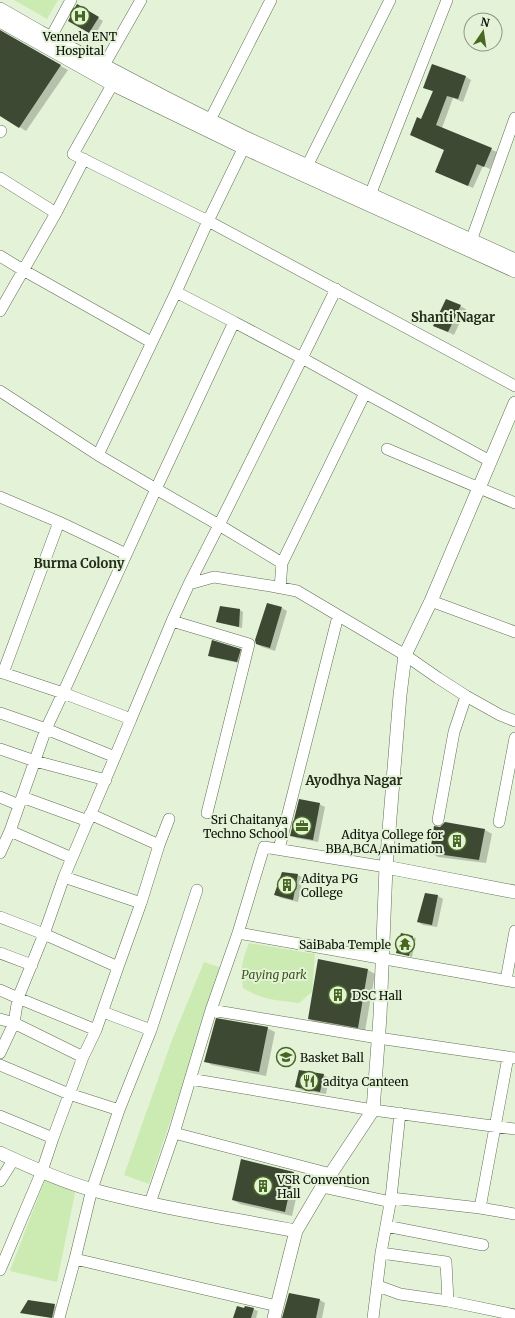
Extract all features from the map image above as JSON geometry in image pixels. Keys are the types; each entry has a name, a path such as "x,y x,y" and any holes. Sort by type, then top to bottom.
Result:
{"street":[{"path":"51,37 71,0"},
{"path":"104,65 141,0"},
{"path":"210,120 271,0"},
{"path":"307,166 390,0"},
{"path":"370,195 447,0"},
{"path":"0,10 104,65 115,79 168,99 210,120 246,144 307,166 515,260"},
{"path":"0,21 246,144 515,271"},
{"path":"115,79 73,154 208,221 515,386"},
{"path":"471,241 515,118"},
{"path":"98,454 246,144"},
{"path":"0,311 56,213 84,159"},
{"path":"0,178 56,213"},
{"path":"0,256 151,342"},
{"path":"0,1053 14,1023 18,998 44,934 64,877 172,621 336,289"},
{"path":"176,292 302,358 490,461"},
{"path":"0,853 3,841 10,831 46,729 234,322"},
{"path":"0,391 98,454 282,563"},
{"path":"280,588 282,563 365,393"},
{"path":"75,1259 276,1312 296,1232 322,1187 373,1110 380,1016 381,959 386,867 400,695 405,655 431,601 515,402"},
{"path":"387,449 515,503"},
{"path":"0,497 59,522 126,554"},
{"path":"59,522 1,673 63,693 131,720"},
{"path":"189,584 214,577 297,591 405,655 466,696 515,721"},
{"path":"431,601 515,632"},
{"path":"279,849 338,616"},
{"path":"172,621 249,644 207,813"},
{"path":"438,820 454,732 466,696"},
{"path":"0,713 46,729 115,757"},
{"path":"498,822 515,738"},
{"path":"0,750 106,780"},
{"path":"0,797 89,817 159,844"},
{"path":"0,1270 42,1172 52,1138 68,1094 103,1012 141,903 159,844 169,820"},
{"path":"10,831 72,858"},
{"path":"150,1203 174,1133 211,1010 238,933 264,847 386,867 515,892"},
{"path":"64,877 141,903"},
{"path":"59,1318 92,1190 119,1110 151,1030 197,890"},
{"path":"0,917 44,934 118,967"},
{"path":"238,933 510,981 515,931"},
{"path":"0,953 32,965"},
{"path":"0,990 96,1030"},
{"path":"211,1010 378,1038 511,1057 480,1208"},
{"path":"103,1012 151,1030"},
{"path":"0,1019 14,1023 84,1057"},
{"path":"0,1065 68,1094 119,1110"},
{"path":"190,1079 373,1110 515,1129"},
{"path":"373,1318 391,1200 400,1113"},
{"path":"0,1116 52,1138"},
{"path":"174,1133 331,1174"},
{"path":"0,1153 42,1172 92,1190 296,1232"},
{"path":"0,1181 14,1160"},
{"path":"322,1187 391,1200 480,1208 515,1214"},
{"path":"386,1226 483,1245"},
{"path":"382,1253 446,1262 448,1301"},
{"path":"378,1286 400,1294 448,1301 515,1315"}],"green space":[{"path":"14,0 58,0 47,19"},
{"name":"Paying park","path":"249,943 315,954 312,992 299,1003 263,997 243,988 242,965"},
{"path":"204,962 222,968 149,1184 124,1175 172,1040"},
{"path":"45,1179 76,1188 57,1282 10,1271"}],"building":[{"path":"77,4 99,17 89,33 68,21"},
{"path":"0,30 61,65 19,128 0,116"},
{"path":"432,64 466,76 458,99 447,96 436,125 492,148 484,167 477,164 468,186 435,172 444,150 410,135 417,117 421,119 433,91 423,88"},
{"path":"446,299 461,305 448,332 433,326"},
{"path":"267,603 282,607 270,648 256,644 255,640"},
{"path":"220,606 240,609 239,627 216,622"},
{"path":"212,640 241,649 237,662 208,656"},
{"name":"Sri Chaitanya Techno School","path":"299,799 320,803 313,840 290,836"},
{"name":"Aditya College for BBA,BCA,Animation","path":"445,822 485,829 479,860 430,853 434,826 440,827"},
{"name":"Aditya PG College","path":"282,872 298,874 293,900 274,895"},
{"path":"425,893 438,895 432,925 417,922"},
{"name":"SaiBaba Temple","path":"401,933 413,936 409,956 396,953"},
{"name":"DSC Hall","path":"318,959 368,969 358,1028 308,1019"},
{"path":"216,1018 268,1027 259,1072 204,1062"},
{"name":"aditya Canteen","path":"299,1070 324,1074 320,1092 295,1087"},
{"name":"VSR Convention Hall","path":"241,1159 294,1172 285,1212 232,1200"},
{"path":"289,1293 320,1299 316,1318 282,1318"},
{"path":"28,1300 55,1304 52,1318 20,1313"},
{"path":"237,1306 254,1308 251,1318 233,1318"}],"place":[{"name":"Vennela ENT Hospital","path":"80,16"},
{"name":"Sri Chaitanya Techno School","path":"302,826"},
{"name":"Aditya College for BBA,BCA,Animation","path":"457,841"},
{"name":"Aditya PG College","path":"287,885"},
{"name":"SaiBaba Temple","path":"405,944"},
{"name":"DSC Hall","path":"338,995"},
{"name":"Basket Ball","path":"286,1057"},
{"name":"aditya Canteen","path":"309,1081"},
{"name":"VSR Convention Hall","path":"263,1186"}],"district":[{"name":"Shanti Nagar","path":"453,317"},
{"name":"Burma Colony","path":"79,563"},
{"name":"Ayodhya Nagar","path":"354,780"}]}
